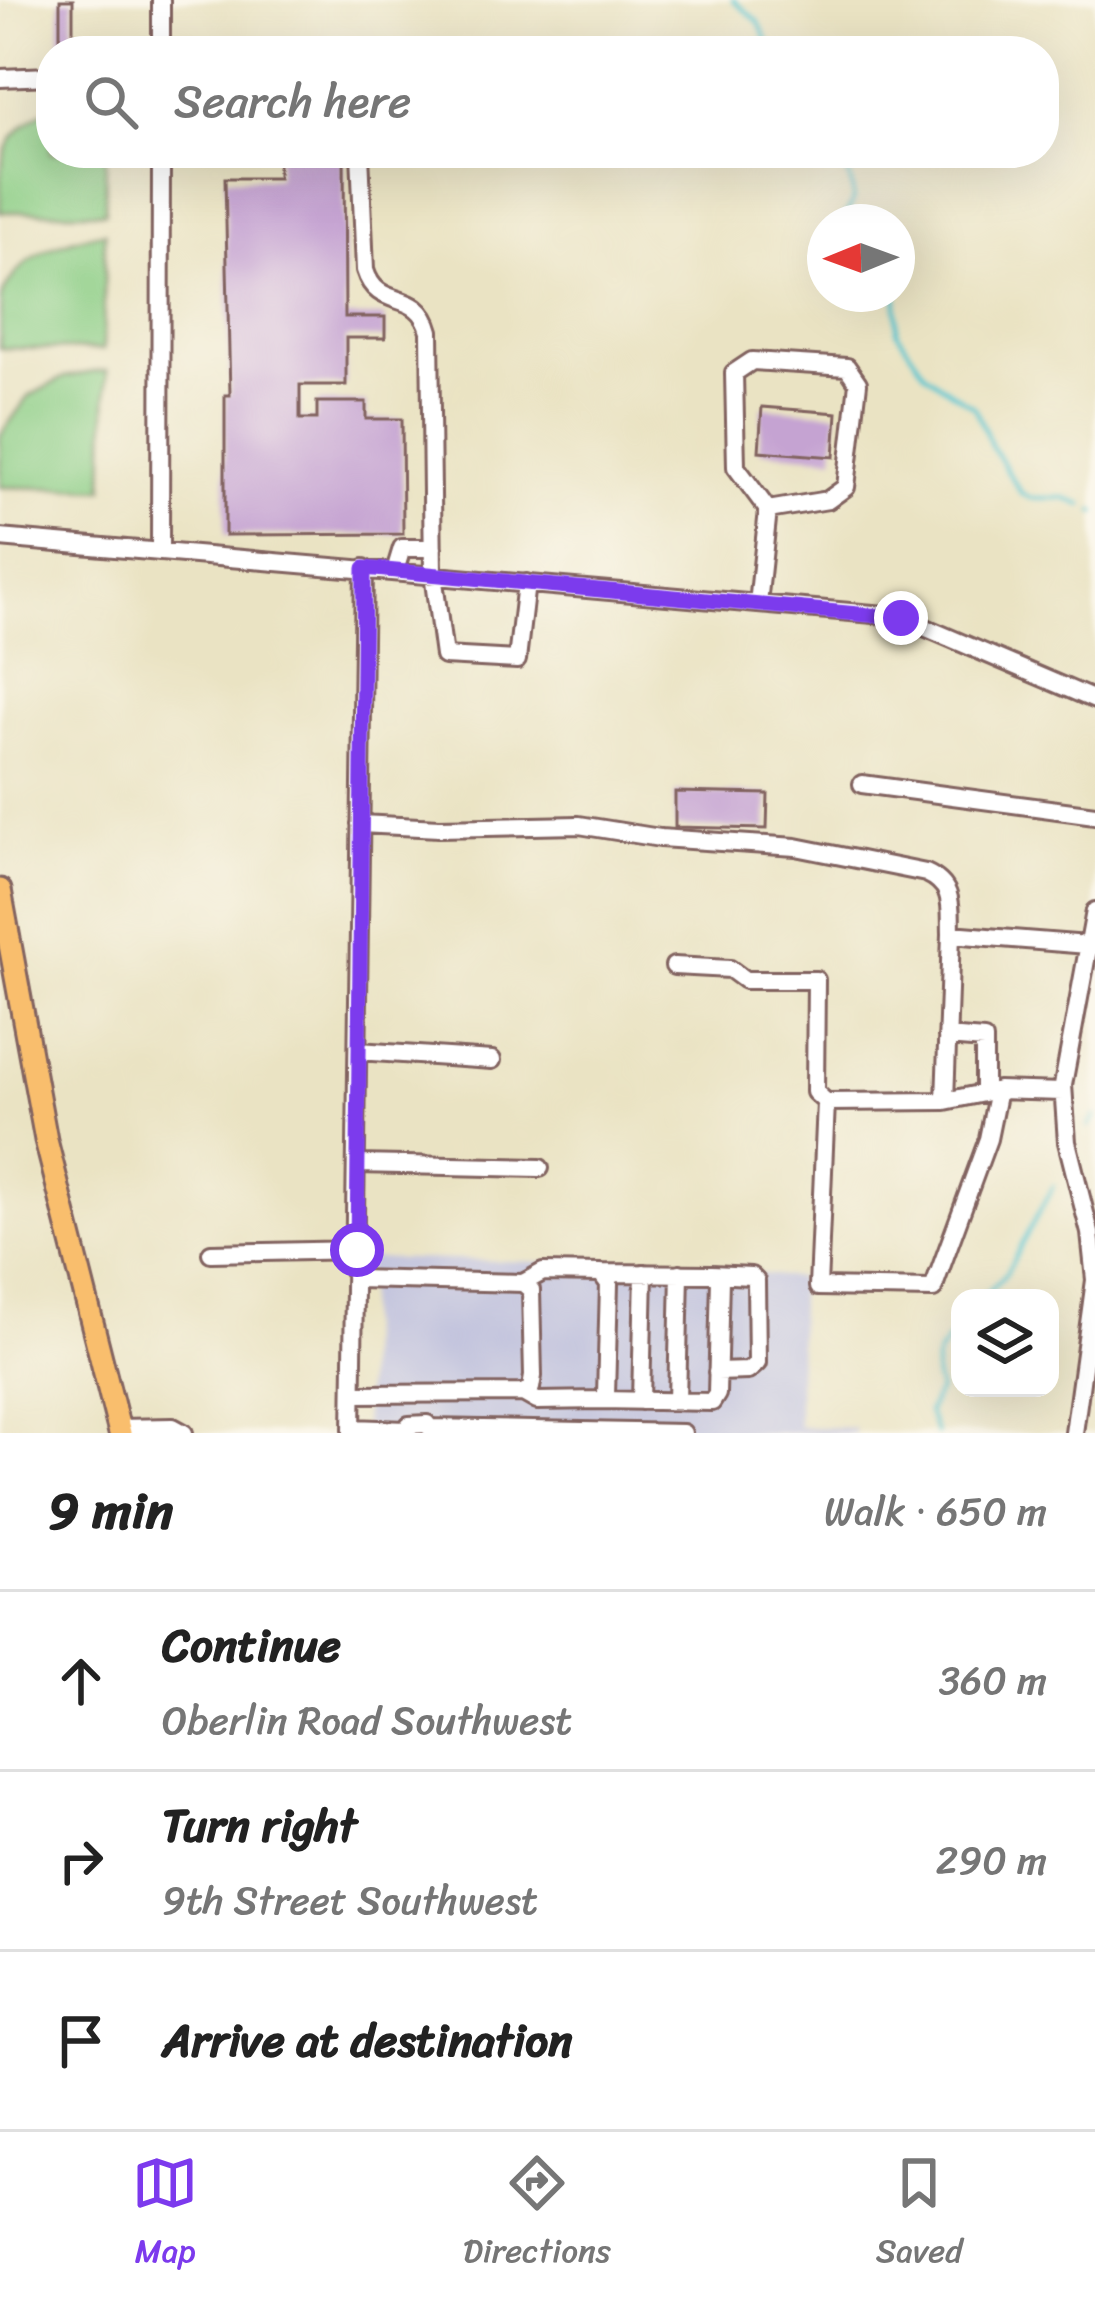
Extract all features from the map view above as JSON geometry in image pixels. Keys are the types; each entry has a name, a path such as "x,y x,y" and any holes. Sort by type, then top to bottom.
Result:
{"main road":[{"path":"0,890 46,1140 119,1431"}],"street":[{"path":"161,0 161,36"},
{"path":"0,77 36,76"},
{"path":"160,551 161,168"},
{"path":"361,168 365,270 370,285 380,295 415,304 425,313 430,331 433,574 444,656 517,660 526,583"},
{"path":"758,604 768,510 736,466 734,373 752,361 847,367 858,383 846,487 828,500 768,510"},
{"path":"0,538 901,618 1095,700"},
{"path":"395,571 402,548 433,548"},
{"path":"364,568 352,1431 682,1433"},
{"path":"862,784 1095,815"},
{"path":"360,824 439,828 579,825 661,838 796,847 941,880 950,894 945,1101"},
{"path":"1074,1433 1095,1280 1090,1233 1066,1142 1063,1092 1095,911"},
{"path":"950,934 1088,945"},
{"path":"674,966 730,969 745,980 816,980 815,1092 826,1102 945,1101 991,1091 1063,1092"},
{"path":"826,1102 818,1287 933,1289 988,1139 991,1091 984,1040 947,1037"},
{"path":"358,1051 492,1060"},
{"path":"358,1164 540,1168"},
{"path":"211,1252 357,1250"},
{"path":"356,1279 523,1283 543,1272 751,1276 756,1281 757,1364 748,1372 717,1372"},
{"path":"601,1273 609,1284 606,1395 601,1400"},
{"path":"641,1401 644,1273"},
{"path":"677,1401 680,1273"},
{"path":"523,1393 536,1401 712,1402 717,1394 719,1279 712,1274"},
{"path":"353,1394 523,1393 531,1388 531,1290 523,1283"},
{"path":"119,1431 173,1426 184,1433"}],"shaded area":[{"path":"367,1258 682,1265 799,1278 798,1427 854,1428 855,1433 364,1433"}],"green space":[{"path":"34,118 36,168 106,168 105,212 0,212 6,150"},
{"path":"105,232 103,350 0,348 1,298 19,270 58,245"},
{"path":"107,370 104,489 0,487 0,436 28,397 65,377"}],"building":[{"path":"60,0 73,0 73,36 60,36"},
{"path":"278,168 344,168 345,317 385,317 385,338 346,338 346,385 300,385 300,419 317,419 317,402 366,402 366,419 402,419 403,534 225,535 225,395 230,395 225,178 278,178"},
{"path":"762,407 837,413 834,457 759,451"},
{"path":"675,792 768,794 767,829 675,827"}],"waterway":[{"path":"733,0 758,21 765,36"},
{"path":"846,168 852,204"},
{"path":"897,312 897,332 926,374 975,408 992,447 1021,493 1083,505"},
{"path":"1089,1127 1095,1117"},
{"path":"991,1289 1005,1275 1053,1186"},
{"path":"936,1433 928,1412 939,1390 936,1362 951,1338"}],"route":[{"path":"357,1250 364,568 901,618"}]}
